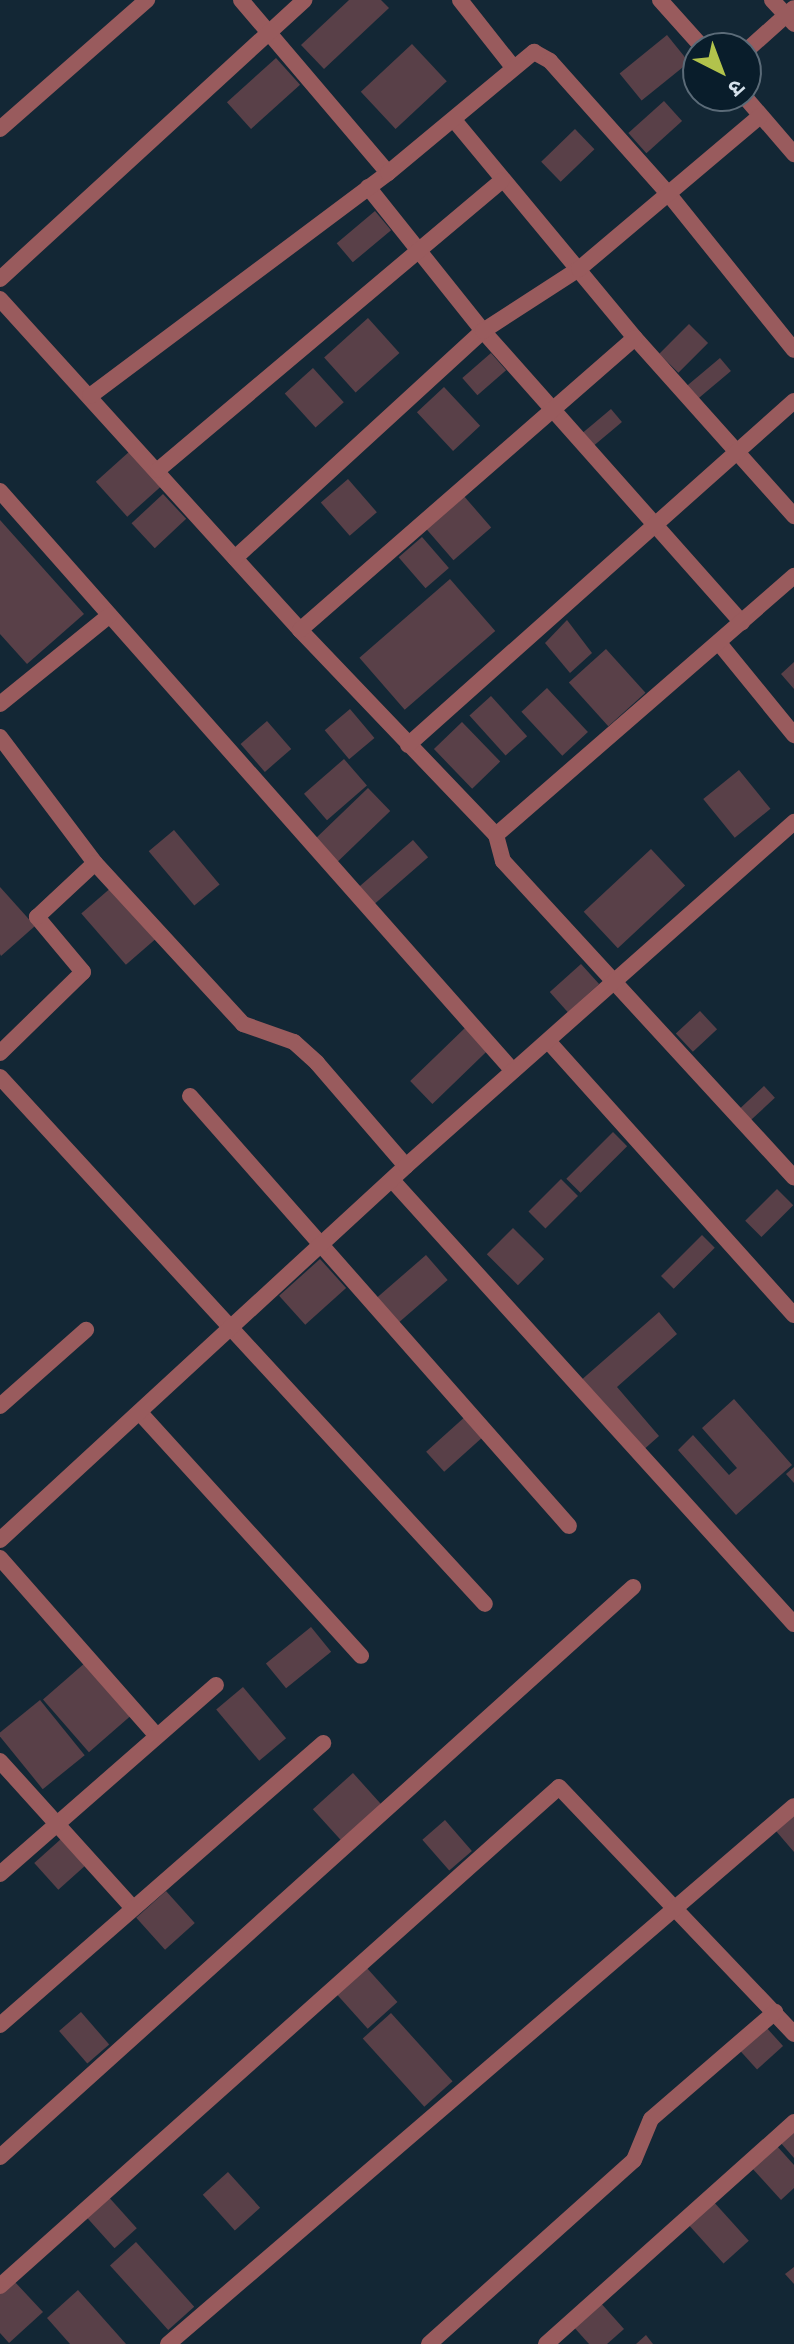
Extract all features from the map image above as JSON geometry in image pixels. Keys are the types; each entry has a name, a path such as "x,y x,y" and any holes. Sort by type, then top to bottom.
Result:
{"street":[{"path":"0,129 147,0"},
{"path":"241,0 388,173"},
{"path":"0,279 305,0"},
{"path":"460,0 513,67"},
{"path":"660,0 689,32"},
{"path":"762,39 791,16 772,0"},
{"path":"90,396 388,173 534,52 550,61 671,197 794,350"},
{"path":"757,112 794,154"},
{"path":"235,558 483,331 579,269 671,197 760,116"},
{"path":"454,120 501,181 635,338 794,516"},
{"path":"158,470 373,294 415,252 501,181"},
{"path":"368,187 415,252 653,527 742,623"},
{"path":"0,299 300,630 496,835 503,861 794,1177"},
{"path":"300,630 635,338"},
{"path":"408,745 794,401"},
{"path":"0,491 513,1071"},
{"path":"496,835 794,576"},
{"path":"0,704 110,615"},
{"path":"719,643 794,735"},
{"path":"0,737 95,863 243,1024 294,1042 317,1063 406,1166"},
{"path":"0,1540 233,1331 406,1166 614,985 794,822"},
{"path":"0,1053 83,972 37,917 95,863"},
{"path":"548,1041 794,1315"},
{"path":"0,1077 485,1604"},
{"path":"190,1096 569,1526"},
{"path":"392,1180 793,1621"},
{"path":"0,1406 86,1330"},
{"path":"141,1414 361,1656"},
{"path":"0,1558 157,1736"},
{"path":"0,2157 633,1587"},
{"path":"0,1874 216,1685"},
{"path":"0,2025 323,1743"},
{"path":"0,1761 133,1908"},
{"path":"0,2286 559,1787 787,2021 651,2119 634,2160 429,2344"},
{"path":"168,2344 794,1806"},
{"path":"546,2344 794,2122"}],"building":[{"path":"349,0 381,0 389,8 324,69 301,45"},
{"path":"667,35 682,54 682,68 642,101 620,73"},
{"path":"412,44 447,81 396,129 361,92"},
{"path":"276,58 300,85 251,129 227,102"},
{"path":"664,101 682,121 646,153 628,133"},
{"path":"575,129 594,149 561,182 541,162"},
{"path":"375,211 391,230 353,262 337,243"},
{"path":"368,318 399,353 356,392 324,357"},
{"path":"689,324 708,343 678,373 659,354"},
{"path":"491,353 506,370 477,395 462,378"},
{"path":"720,358 731,371 696,400 686,387"},
{"path":"313,368 344,402 316,428 285,393"},
{"path":"444,387 480,426 453,451 417,412"},
{"path":"611,409 622,422 587,451 577,438"},
{"path":"130,451 161,486 127,517 96,482"},
{"path":"348,479 377,512 350,536 321,503"},
{"path":"163,494 186,519 155,548 132,523"},
{"path":"463,495 491,527 453,560 425,528"},
{"path":"0,520 84,614 27,664 0,634"},
{"path":"422,537 449,568 426,588 399,557"},
{"path":"450,579 495,631 405,710 359,658"},
{"path":"567,620 592,653 570,673 545,643"},
{"path":"606,649 645,693 608,726 569,682"},
{"path":"794,662 794,689 781,674"},
{"path":"547,688 588,732 562,756 521,712"},
{"path":"491,696 527,736 506,756 469,715"},
{"path":"350,709 374,738 349,759 325,730"},
{"path":"267,721 291,749 265,772 241,744"},
{"path":"462,722 500,762 472,789 434,749"},
{"path":"344,759 367,785 327,820 304,794"},
{"path":"739,770 770,809 735,838 703,799"},
{"path":"368,788 390,811 336,863 314,840"},
{"path":"174,830 220,884 194,906 149,851"},
{"path":"413,840 428,857 371,907 356,890"},
{"path":"651,849 685,886 618,948 584,912"},
{"path":"113,886 158,937 126,965 81,914"},
{"path":"0,887 35,926 1,956 0,954"},
{"path":"581,964 599,984 568,1012 550,992"},
{"path":"700,1011 717,1029 693,1052 676,1034"},
{"path":"467,1026 489,1049 432,1104 410,1081"},
{"path":"764,1086 775,1098 747,1124 736,1112"},
{"path":"613,1132 627,1146 580,1193 566,1179"},
{"path":"561,1179 578,1196 545,1228 528,1212"},
{"path":"777,1189 793,1205 761,1237 745,1221"},
{"path":"513,1228 544,1259 518,1285 487,1254"},
{"path":"702,1235 715,1248 674,1289 661,1276"},
{"path":"426,1255 448,1280 396,1325 374,1300"},
{"path":"320,1259 346,1288 305,1325 279,1296"},
{"path":"659,1312 677,1334 617,1387 659,1436 641,1452 579,1382"},
{"path":"734,1399 792,1465 736,1515 678,1450 693,1435 729,1475 737,1468 702,1428"},
{"path":"467,1415 485,1435 444,1472 426,1452"},
{"path":"794,1467 794,1483 786,1474"},
{"path":"311,1627 331,1652 286,1688 266,1664"},
{"path":"86,1662 132,1715 89,1752 43,1699"},
{"path":"243,1687 286,1738 259,1761 216,1709"},
{"path":"40,1700 85,1755 43,1789 0,1736 0,1732"},
{"path":"353,1773 381,1804 341,1840 313,1809"},
{"path":"794,1815 794,1852 776,1831"},
{"path":"445,1820 472,1851 449,1871 422,1840"},
{"path":"61,1839 85,1866 58,1890 34,1863"},
{"path":"166,1891 195,1923 165,1950 136,1918"},
{"path":"366,1967 397,2002 368,2029 336,1994"},
{"path":"81,2012 109,2044 87,2063 59,2031"},
{"path":"391,2013 453,2081 424,2107 363,2038"},
{"path":"765,2026 783,2046 757,2069 739,2049"},
{"path":"794,2129 794,2158 780,2142"},
{"path":"776,2145 794,2165 794,2188 781,2200 751,2167"},
{"path":"228,2172 260,2208 235,2230 203,2195"},
{"path":"106,2194 137,2228 114,2248 84,2214"},
{"path":"712,2200 749,2241 724,2264 687,2223"},
{"path":"136,2242 194,2307 168,2330 110,2265"},
{"path":"794,2267 794,2284 785,2274"},
{"path":"14,2281 43,2312 9,2343 0,2333 0,2293"},
{"path":"78,2290 126,2344 70,2344 47,2318"},
{"path":"599,2301 624,2329 607,2344 589,2344 572,2325"},
{"path":"646,2335 653,2344 636,2344"}]}
